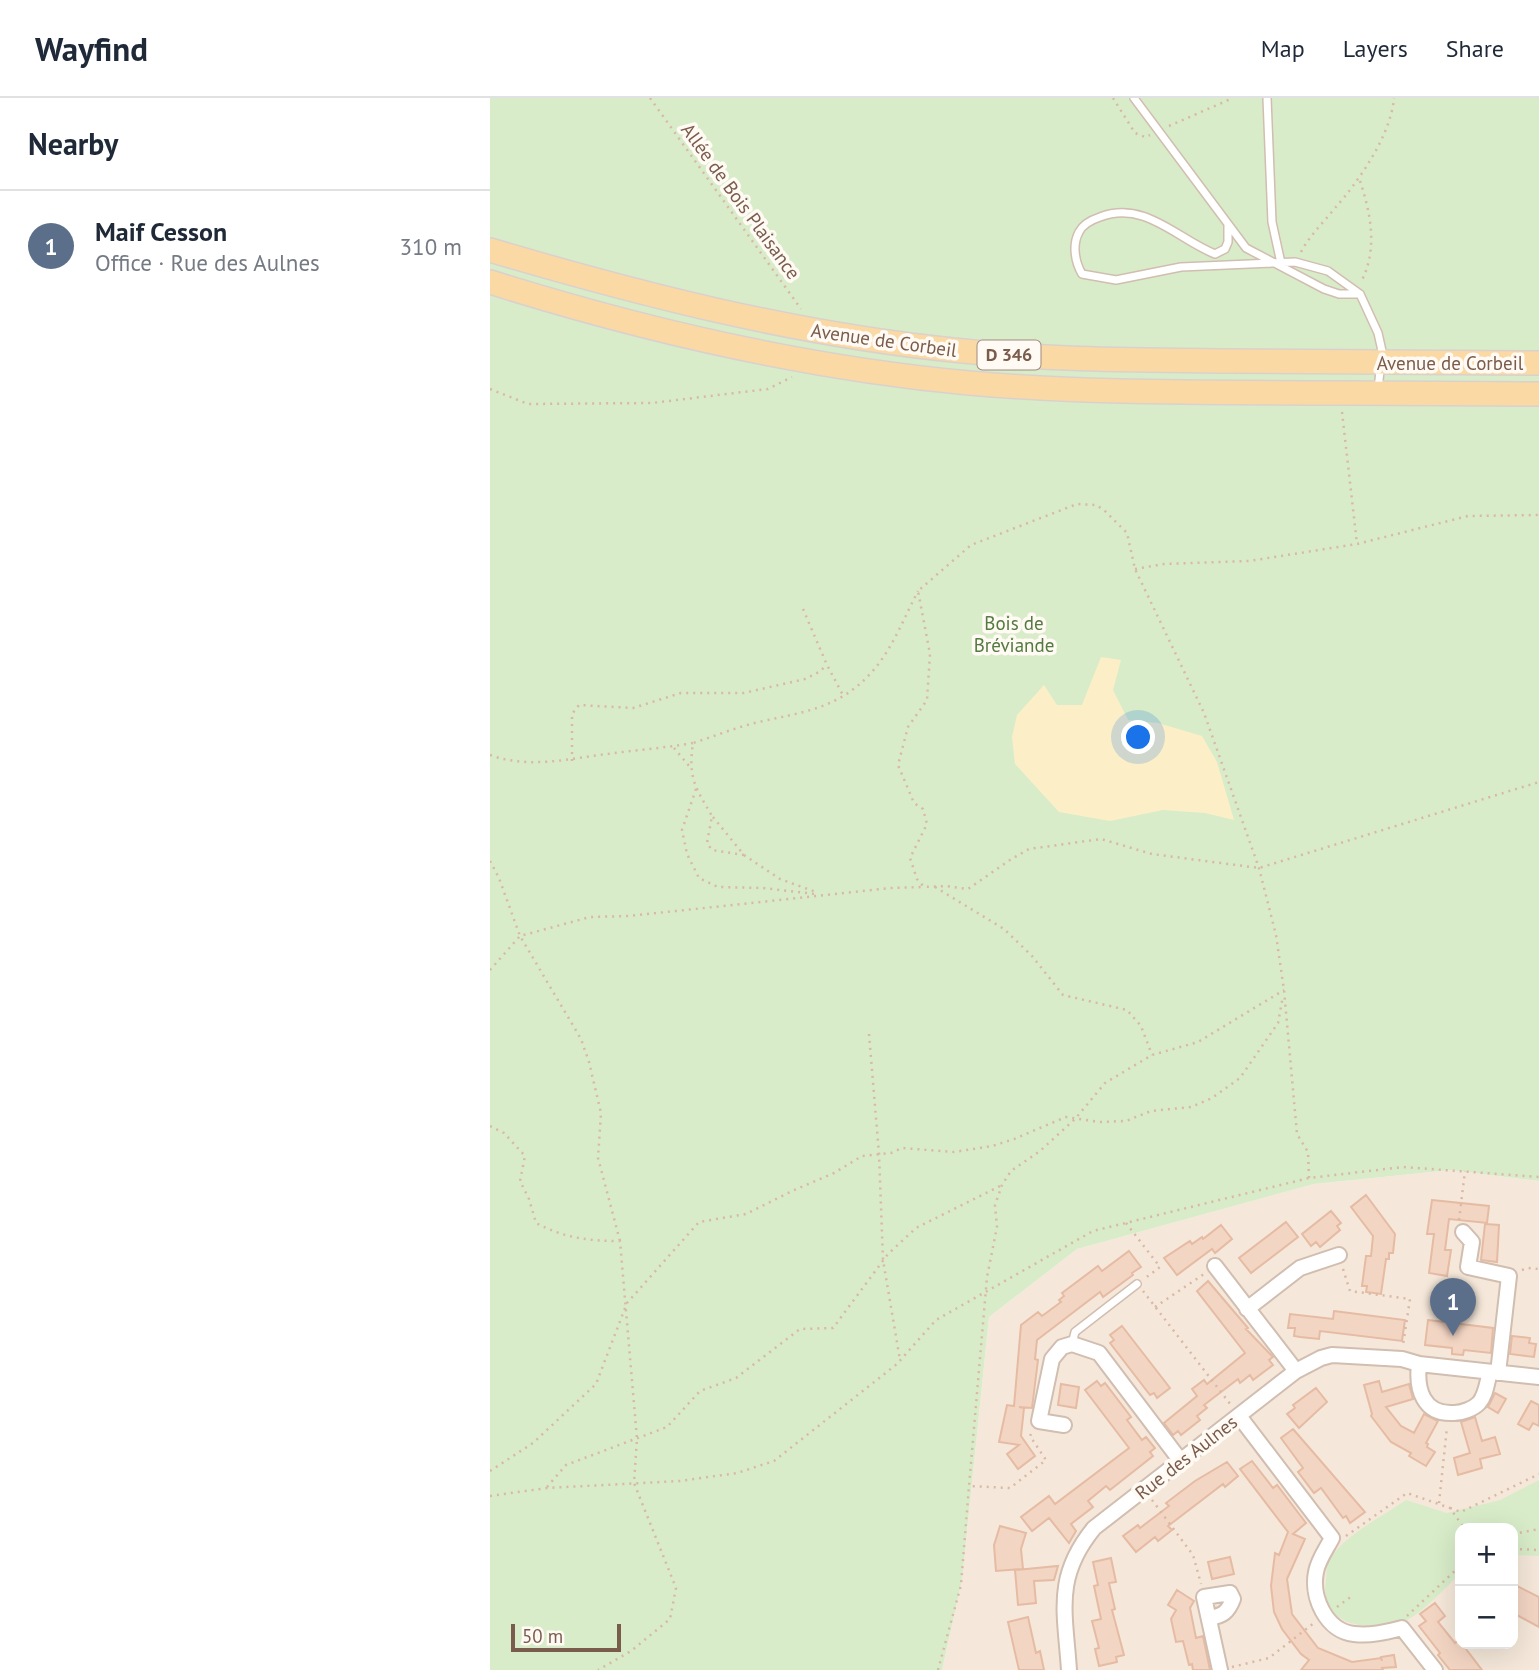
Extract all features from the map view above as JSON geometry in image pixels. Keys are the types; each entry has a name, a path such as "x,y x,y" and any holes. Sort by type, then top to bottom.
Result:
{"main road":[{"name":"Avenue de Corbeil","path":"490,250 593,281 723,313 890,343 1040,357 1130,360 1539,363"},
{"name":"D 346","path":"490,282 688,337 821,363 969,383 1084,390 1539,394"}],"street":[{"path":"1419,1364 1418,1386 1424,1401 1436,1411 1448,1414 1462,1413 1479,1403 1494,1372 1509,1276 1468,1267 1472,1242 1463,1232"},
{"path":"1247,1309 1300,1268 1339,1255"},
{"path":"1215,1266 1296,1371"},
{"path":"1064,1425 1039,1421 1052,1359 1062,1348 1072,1344 1100,1353 1180,1460"},
{"name":"Rue des Aulnes","path":"1069,1670 1064,1593 1071,1562 1081,1545 1094,1528 1296,1371 1332,1355 1402,1359 1419,1364 1539,1377"},
{"path":"1239,1416 1332,1538 1316,1569 1315,1584 1319,1604 1325,1615 1351,1634 1375,1635 1402,1628 1435,1670"},
{"path":"1209,1618 1219,1617 1228,1611 1233,1599 1230,1593 1205,1597 1209,1618 1220,1670"}],"lane":[{"path":"1134,98 1246,248 1324,289 1339,293 1358,292"},
{"path":"1267,98 1272,222 1279,263"},
{"path":"1228,225 1228,242 1225,249 1215,254 1158,220 1115,212 1083,225 1077,235 1076,264 1083,274 1116,279 1181,267 1232,263 1295,262 1328,271 1358,292 1378,333 1381,363 1377,393"},
{"path":"1072,1344 1075,1332 1137,1284"}],"path":[{"name":"Allée de Bois Plaisance","path":"650,98 801,309"},
{"path":"1113,98 1135,133 1145,137 1233,98"},
{"path":"1295,262 1311,235 1367,166 1393,113 1394,98"},
{"path":"1358,292 1370,265 1370,211 1360,181"},
{"path":"490,389 528,404 652,403 768,389 821,363"},
{"path":"1341,393 1357,544"},
{"path":"490,755 509,762 572,761 693,743 758,722 796,716 844,697 871,673 918,591 971,545 1003,530 1077,504 1096,505 1127,533 1136,569 1205,713 1259,868 1276,935 1284,990 1297,1134 1308,1152 1309,1178"},
{"path":"1136,569 1164,564 1249,561 1357,544 1468,516 1539,515"},
{"path":"918,591 930,654 927,700 908,727 898,765 914,803 923,809 927,824 910,858 917,879 924,887"},
{"path":"803,609 844,697"},
{"path":"572,761 572,714 579,705 633,708 681,692 744,693 805,678 819,672 827,664"},
{"path":"693,743 690,767 696,789 712,816 744,855 780,879 822,894"},
{"path":"673,746 690,767"},
{"path":"490,970 520,936 590,917 629,916 822,894 924,887 968,888 1030,849 1101,839 1152,854 1259,868 1539,782"},
{"path":"696,789 682,830 687,854 699,878 718,887 822,894"},
{"path":"712,816 707,843 712,850 744,855"},
{"path":"490,861 520,936 581,1039 589,1062 601,1113 598,1158 620,1241 627,1303 637,1439 634,1483 677,1588 670,1619 631,1651 598,1670"},
{"path":"934,887 1004,929 1032,956 1063,995 1127,1010 1141,1026 1152,1055"},
{"path":"938,1670 961,1585 987,1277 997,1227 995,1205 1002,1185 1011,1171 1040,1151 1075,1119 1105,1083 1152,1055 1198,1042 1284,990"},
{"path":"490,1471 533,1443 596,1384 627,1303 699,1222 746,1214 834,1173 862,1156 891,1153 902,1148 954,1152 992,1146 1066,1117 1099,1122 1126,1121 1151,1111 1191,1107 1212,1098 1240,1078 1278,1023 1284,990"},
{"path":"869,1034 879,1154 883,1260 900,1360"},
{"path":"490,1126 504,1133 525,1156 520,1181 536,1223 553,1232 583,1241 620,1241"},
{"path":"490,1496 547,1488 680,1481 737,1473 774,1461 900,1360 936,1320 1093,1231 1309,1178 1402,1167 1539,1177"},
{"path":"1463,1232 1458,1223 1465,1171"},
{"path":"547,1488 566,1465 667,1427 700,1391 736,1378 800,1329 833,1328 883,1260 916,1228 1002,1185"},
{"path":"1126,1223 1160,1267 1137,1284 1239,1416"},
{"path":"1339,1255 1350,1291 1410,1299 1402,1359"},
{"path":"1155,1307 1215,1266"},
{"path":"1509,1276 1528,1268 1539,1269"},
{"path":"1439,1503 1448,1414"},
{"path":"969,1486 1010,1488 1046,1460 1030,1436 1039,1421"},
{"path":"1332,1538 1343,1537 1407,1493 1461,1513 1539,1474"},
{"path":"1144,1489 1193,1555 1205,1597"},
{"path":"1450,1508 1460,1523"},
{"path":"1518,1533 1539,1529"},
{"path":"1518,1549 1539,1550"},
{"path":"1402,1628 1405,1618 1455,1571"},
{"path":"1220,1670 1269,1658 1352,1596"}],"shaded area":[{"path":"1451,1170 1539,1181 1539,1670 942,1670 962,1580 989,1317 1077,1249 1314,1184"}],"green space":[{"name":"Bois de Bréviande","path":"490,98 1539,98 1539,1181 1451,1170 1314,1184 1077,1249 989,1317 962,1580 942,1670 490,1670"},
{"path":"1539,1480 1539,1556 1518,1555 1518,1523 1455,1523 1455,1579 1413,1617 1393,1624 1364,1626 1339,1617 1330,1609 1326,1596 1327,1569 1336,1550 1354,1534 1406,1500 1447,1513 1500,1500"}],"sand":[{"path":"1101,657 1121,660 1113,690 1128,720 1158,723 1202,736 1217,762 1234,820 1205,813 1163,810 1110,821 1059,812 1015,764 1012,737 1017,715 1044,685 1057,705 1082,705"}],"building":[{"path":"1366,1195 1395,1234 1393,1253 1389,1253 1389,1259 1386,1259 1381,1294 1366,1292 1367,1286 1362,1286 1366,1256 1371,1256 1373,1236 1351,1207"},
{"path":"1432,1200 1489,1206 1487,1223 1449,1219 1445,1250 1451,1250 1447,1276 1429,1273 1434,1234 1427,1234"},
{"path":"1331,1211 1341,1223 1337,1226 1340,1230 1320,1247 1316,1242 1311,1246 1302,1234"},
{"path":"1286,1222 1298,1237 1251,1273 1239,1258"},
{"path":"1485,1224 1499,1225 1497,1262 1481,1260"},
{"path":"1221,1225 1232,1239 1215,1253 1212,1249 1177,1275 1164,1258 1190,1241 1192,1244 1202,1237 1203,1239"},
{"path":"1129,1251 1141,1267 1132,1273 1133,1275 1103,1297 1100,1292 1037,1340 1035,1359 1038,1360 1032,1408 1019,1407 1024,1408 1021,1436 1035,1456 1018,1469 1007,1454 1019,1445 999,1442 1007,1405 1014,1406 1021,1325 1038,1312 1042,1316 1061,1302 1059,1300 1064,1296 1062,1293 1098,1266 1102,1271"},
{"path":"1208,1281 1248,1328 1246,1329 1273,1357 1269,1360 1273,1365 1253,1380 1250,1375 1240,1383 1238,1379 1204,1405 1207,1408 1197,1416 1200,1420 1181,1435 1178,1431 1173,1435 1164,1423 1197,1396 1192,1389 1204,1380 1207,1384 1245,1353 1197,1291"},
{"path":"1334,1311 1405,1320 1402,1341 1320,1331 1319,1339 1300,1337 1294,1336 1295,1328 1288,1328 1290,1314 1333,1319"},
{"path":"1428,1320 1493,1328 1491,1353 1464,1350 1463,1355 1452,1354 1452,1348 1425,1345"},
{"path":"1122,1326 1170,1388 1157,1398 1154,1393 1150,1395 1110,1343 1114,1340 1110,1335"},
{"path":"1512,1336 1530,1338 1529,1343 1536,1344 1534,1357 1510,1354"},
{"path":"1097,1381 1101,1386 1105,1383 1131,1417 1127,1420 1142,1440 1146,1437 1155,1448 1150,1452 1153,1456 1110,1490 1106,1486 1088,1501 1093,1507 1071,1524 1076,1531 1069,1543 1049,1518 1032,1531 1021,1517 1049,1496 1055,1504 1129,1448 1085,1390"},
{"path":"1379,1381 1382,1392 1409,1384 1413,1399 1386,1407 1401,1426 1414,1433 1424,1414 1438,1421 1426,1443 1427,1447 1435,1452 1426,1466 1409,1456 1411,1453 1391,1442 1371,1416 1364,1385"},
{"path":"1061,1384 1079,1387 1076,1408 1058,1405"},
{"path":"1316,1388 1327,1402 1299,1428 1287,1414 1295,1408 1293,1405"},
{"path":"1495,1393 1506,1399 1498,1413 1488,1407"},
{"path":"1531,1401 1539,1405 1539,1426 1533,1423 1529,1430 1518,1424"},
{"path":"1475,1417 1482,1441 1495,1437 1500,1454 1480,1459 1482,1468 1458,1475 1454,1458 1470,1453 1461,1422"},
{"path":"1293,1429 1365,1512 1350,1523 1346,1516 1343,1518 1321,1488 1314,1493 1298,1472 1303,1468 1281,1438"},
{"path":"1252,1461 1273,1488 1277,1485 1306,1523 1293,1534 1305,1539 1287,1579 1292,1614 1318,1648 1352,1662 1381,1658 1382,1661 1381,1657 1394,1655 1396,1667 1382,1668 1383,1670 1301,1670 1309,1660 1282,1629 1274,1612 1271,1586 1275,1553 1279,1555 1288,1532 1240,1469"},
{"path":"1227,1462 1238,1476 1225,1487 1223,1484 1168,1526 1172,1530 1158,1541 1155,1537 1136,1552 1123,1536 1138,1525 1140,1528 1169,1506 1166,1503 1195,1481"},
{"path":"1000,1526 1026,1533 1021,1549 1023,1569 996,1571 994,1545"},
{"path":"1230,1557 1234,1574 1212,1579 1208,1562"},
{"path":"1111,1558 1116,1582 1109,1583 1115,1609 1112,1610 1124,1655 1116,1657 1117,1662 1099,1666 1095,1649 1099,1648 1092,1621 1101,1619 1094,1586 1098,1585 1093,1562"},
{"path":"1058,1566 1054,1580 1034,1581 1036,1603 1018,1605 1015,1570"},
{"path":"1518,1586 1539,1597 1539,1627 1518,1616"},
{"path":"1177,1590 1194,1601 1190,1608 1196,1638 1203,1636 1210,1670 1193,1670 1192,1664 1189,1665 1183,1641 1176,1642 1171,1619 1176,1610 1168,1605"},
{"path":"1435,1603 1445,1616 1438,1622 1455,1643 1455,1649 1466,1649 1482,1670 1450,1670 1419,1626 1426,1621 1420,1614"},
{"path":"1028,1617 1036,1653 1040,1651 1044,1670 1019,1670 1008,1622"}],"place":[{"name":"Maif Cesson","path":"1453,1336"}]}
